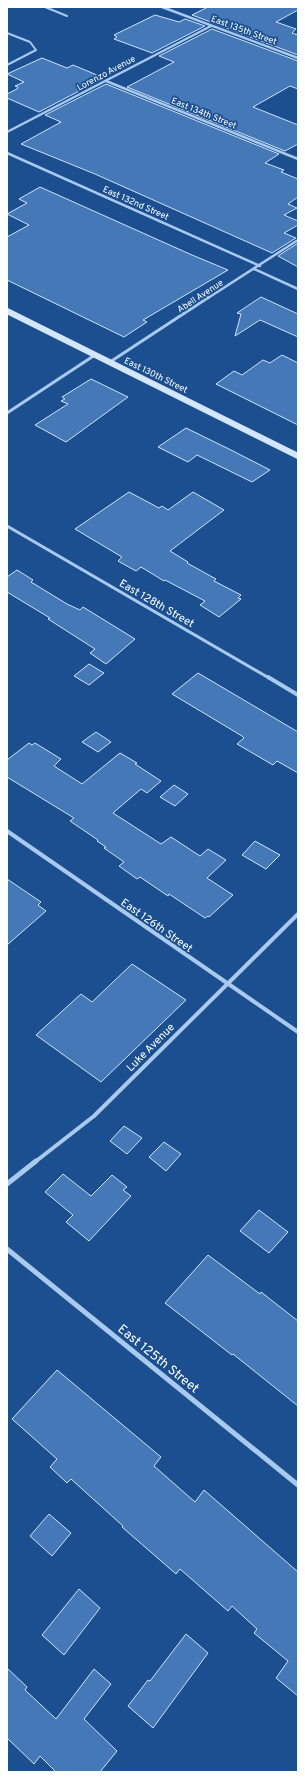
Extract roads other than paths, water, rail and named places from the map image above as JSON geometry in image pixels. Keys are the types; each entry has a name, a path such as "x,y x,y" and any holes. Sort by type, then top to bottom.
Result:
{"street":[{"name":"East 135th Street","path":"162,7 298,58"},
{"name":"Lorenzo Avenue","path":"7,132 211,26"},
{"name":"East 134th Street","path":"106,81 298,159"},
{"name":"East 132nd Street","path":"7,153 260,266"},
{"name":"Abell Avenue","path":"110,362 298,240"},
{"path":"254,269 298,289"},
{"name":"East 130th Street","path":"7,311 298,456"},
{"path":"7,413 95,355"},
{"name":"East 128th Street","path":"7,526 298,695"},
{"name":"East 126th Street","path":"7,831 298,1032"},
{"name":"Luke Avenue","path":"7,1184 94,1116 298,914"},
{"name":"East 125th Street","path":"7,1248 298,1486"}],"lane":[{"path":"45,7 67,16"},
{"path":"7,33 30,42 36,50 7,65"}]}
